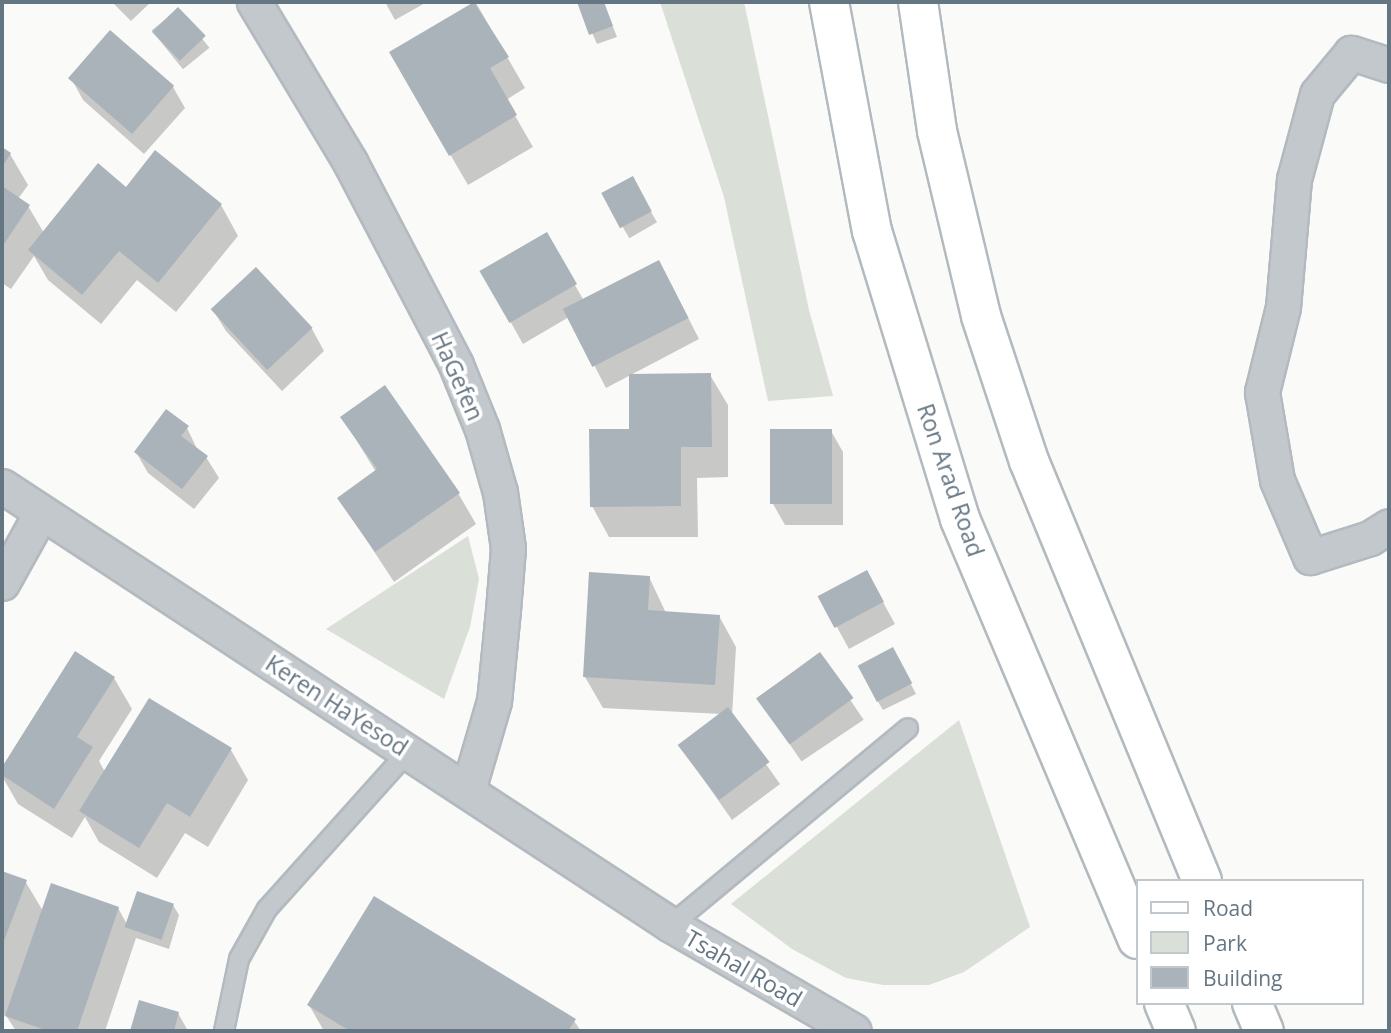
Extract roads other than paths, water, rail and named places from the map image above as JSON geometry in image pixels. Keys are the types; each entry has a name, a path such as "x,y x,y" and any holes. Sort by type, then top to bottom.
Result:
{"main road":[{"name":"Ron Arad Road","path":"829,2 872,231 960,519 1136,937"},
{"path":"918,2 937,131 981,316 1029,461 1201,879"},
{"path":"1165,1005 1176,1031"},
{"path":"1253,1005 1264,1031"}],"street":[{"name":"HaGefen","path":"254,2 350,162 456,365 482,429 496,479 508,548 503,610 494,701 468,790"},
{"path":"1389,65 1351,53 1317,94 1294,179 1283,307 1262,392 1277,480 1310,557 1370,538 1389,526"},
{"name":"Keren HaYesod","path":"2,486 671,925"},
{"path":"2,583 41,513"},
{"name":"Tsahal Road","path":"671,925 854,1031"}],"lane":[{"path":"671,925 908,727"},
{"path":"224,1031 239,959 267,909 409,751"}]}
